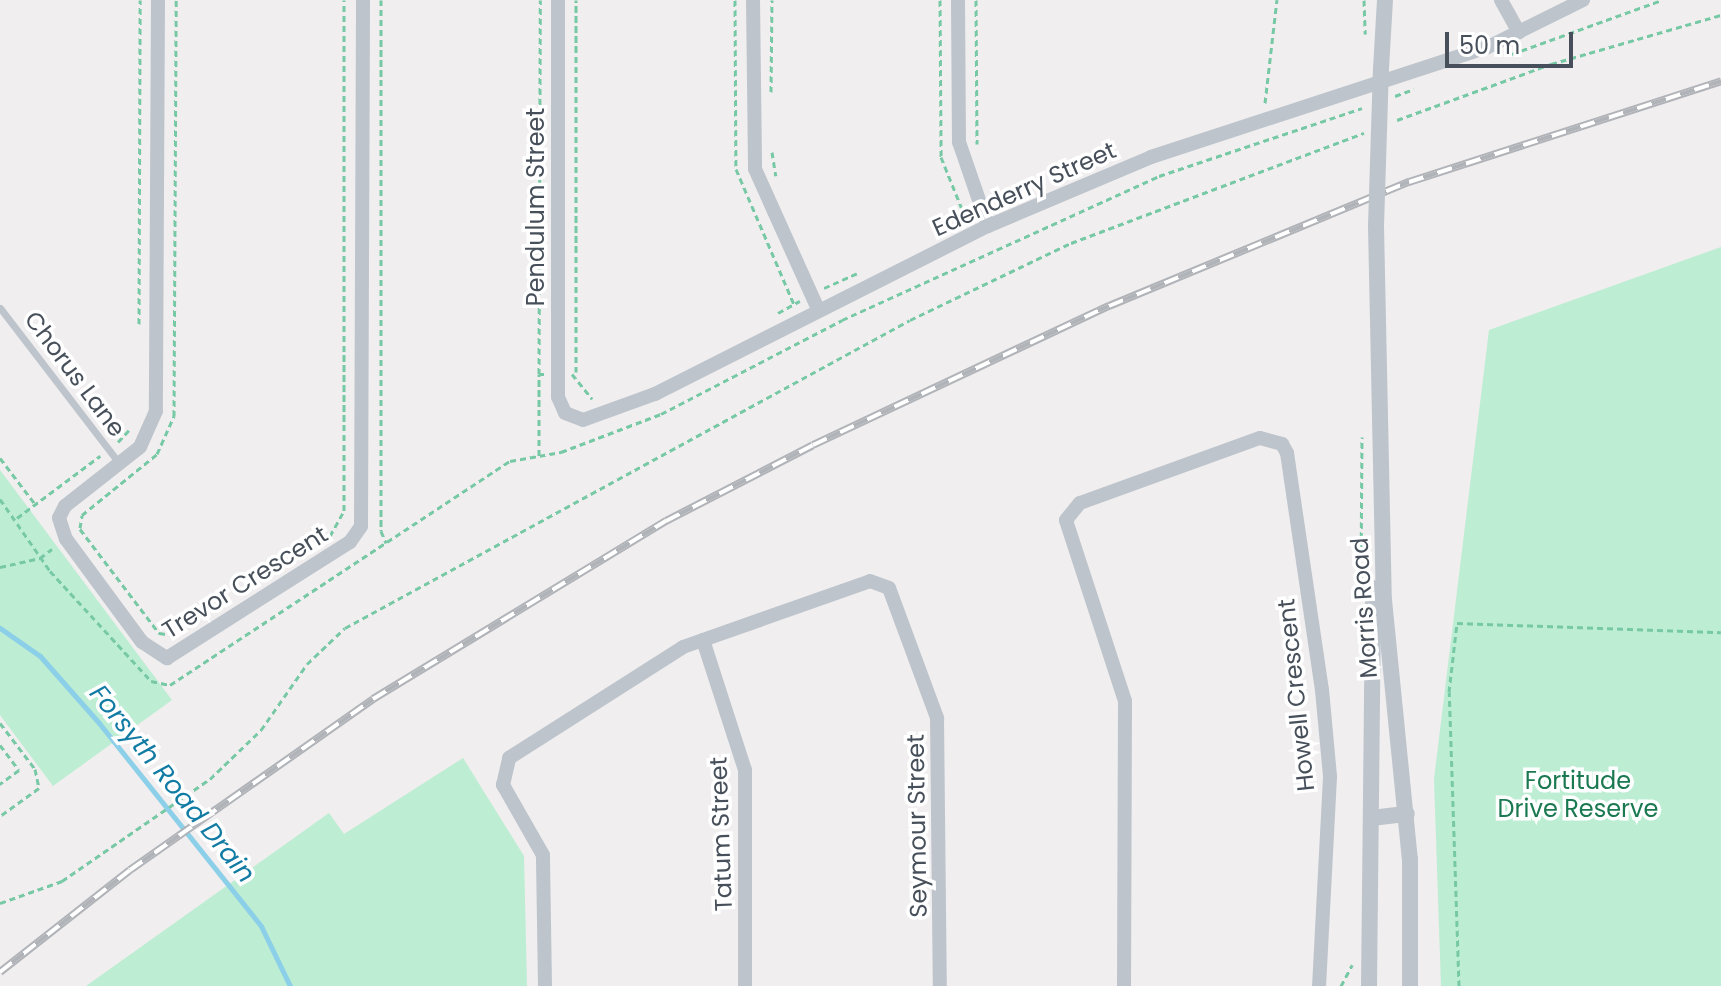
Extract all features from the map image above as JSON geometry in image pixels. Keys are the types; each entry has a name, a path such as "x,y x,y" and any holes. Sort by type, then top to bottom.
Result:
{"street":[{"name":"Trevor Crescent","path":"158,0 156,411 140,447 65,506 60,530 142,642 163,657 180,654 358,533 363,0"},
{"name":"Pendulum Street","path":"558,0 558,397 565,413"},
{"path":"753,0 755,169 818,309"},
{"path":"958,0 959,142 988,226"},
{"name":"Morris Road","path":"1369,986 1376,226 1382,0"},
{"path":"1501,0 1519,32"},
{"name":"Edenderry Street","path":"565,413 588,420 637,402 988,226 1151,157 1266,122 1519,32 1583,0"},
{"name":"Morris Road","path":"1376,226 1384,600 1407,814 1410,986"},
{"name":"Howell Crescent","path":"1124,986 1125,701 1066,520 1080,503 1260,438 1282,444 1287,453 1322,690 1330,777 1319,986"},
{"name":"Seymour Street","path":"703,640 859,584 882,582 895,601 937,718 940,986"},
{"path":"545,986 543,855 503,785 509,758 703,640"},
{"name":"Tatum Street","path":"703,640 745,770 745,986"},
{"path":"1372,818 1407,814"}],"lane":[{"name":"Chorus Lane","path":"0,308 119,463"}],"path":[{"path":"139,339 140,0"},
{"path":"317,545 330,536 344,511 344,0"},
{"path":"381,0 381,531 387,543"},
{"path":"539,374 540,0"},
{"path":"576,0 576,374"},
{"path":"771,104 772,0"},
{"path":"1269,141 1266,122 1277,0"},
{"path":"1393,122 1551,64 1721,15"},
{"path":"0,903 62,881 210,779 261,730 307,664 345,628 615,477 910,320 1071,243 1379,127"},
{"path":"771,143 778,180"},
{"path":"0,499 17,518 40,558 151,681 163,687 510,461 561,452 661,414 842,320 1159,176"},
{"path":"821,273 842,320"},
{"path":"17,518 107,451 134,423"},
{"path":"0,458 35,504"},
{"path":"80,529 159,633 180,636"},
{"path":"0,567 40,558"},
{"path":"1459,986 1449,692 1457,623 1721,632"},
{"path":"0,723 29,762 39,788 0,816"},
{"path":"0,745 19,770"},
{"path":"0,784 29,762"}],"green space":[{"name":"Fortitude Drive Reserve","path":"1721,247 1721,986 1441,986 1434,779 1489,330"},
{"path":"0,470 172,700 53,786 0,715"},
{"path":"463,758 524,856 527,986 86,986 329,813 344,834"}],"waterway":[{"name":"Forsyth Road Drain","path":"0,628 40,656 99,723 261,926 290,986"}],"railway":[{"path":"0,972 130,870 373,699 666,521 813,445 1109,306 1409,182 1721,81"}]}
